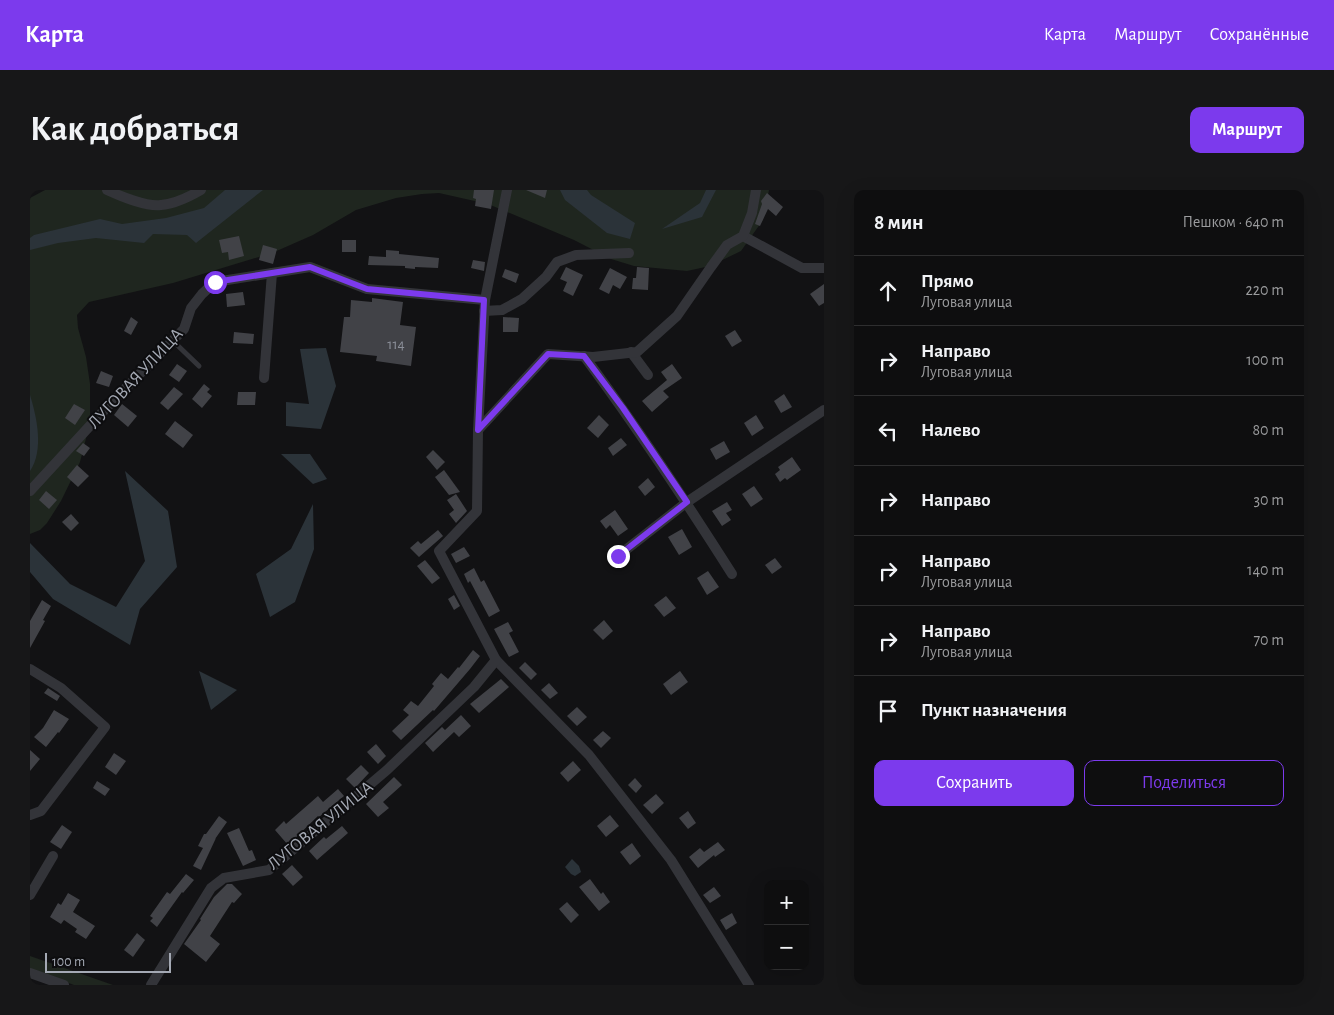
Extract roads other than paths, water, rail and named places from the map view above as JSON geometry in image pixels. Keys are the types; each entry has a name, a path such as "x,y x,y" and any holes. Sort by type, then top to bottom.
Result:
{"street":[{"path":"107,190 124,198 159,206 189,197 201,190"},
{"path":"507,190 484,300 478,430 477,510 439,551 496,660 589,755 671,860 749,985"},
{"path":"478,430 548,354 593,357 638,352 677,316 711,266 728,245 743,236 752,213 756,190"},
{"path":"743,236 802,268 824,268"},
{"path":"484,311 502,310 522,299 546,277 557,262 576,255 628,253"},
{"name":"ЛУГОВАЯ УЛИЦА","path":"30,491 109,405 184,329 191,308 215,282 310,267 367,289 484,300"},
{"path":"264,378 272,272"},
{"path":"631,352 648,375"},
{"path":"584,356 623,408 687,502 732,574"},
{"path":"618,556 687,502 824,410"},
{"name":"ЛУГОВАЯ УЛИЦА","path":"151,985 211,888 224,878 269,870 387,770 474,687 496,660"},
{"path":"30,669 61,688 105,726 42,811 30,815"},
{"path":"30,895 53,856"},
{"path":"30,973 64,985"}],"lane":[{"path":"172,341 199,366"}]}
